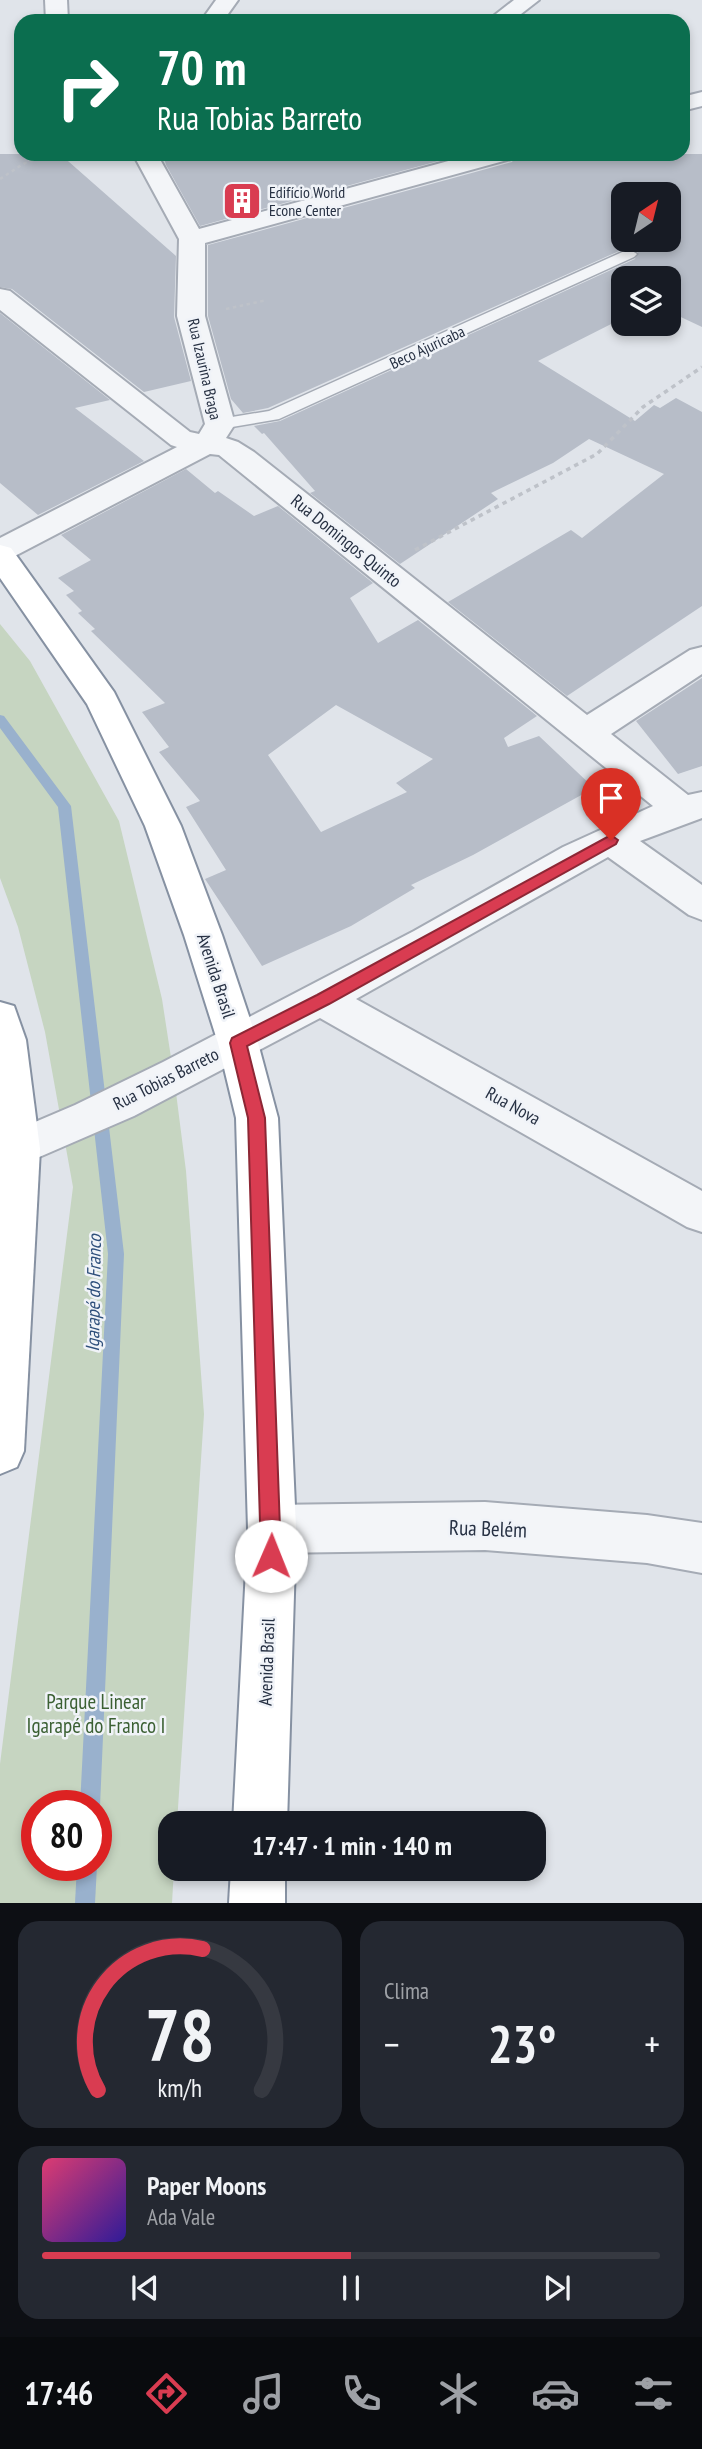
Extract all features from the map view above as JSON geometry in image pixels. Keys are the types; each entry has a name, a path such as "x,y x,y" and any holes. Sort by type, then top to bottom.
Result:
{"highway":[{"name":"Avenida Brasil","path":"0,553 87,678 108,713 163,826 203,935 238,1043 257,1118 272,1529 261,1811"},
{"path":"0,1018 6,1040 9,1152 0,1451"},
{"path":"257,1903 258,1881"}],"street":[{"path":"508,14 528,0"},
{"name":"Rua Izaurina Braga","path":"0,553 214,434 191,316 192,239 149,161"},
{"path":"192,239 476,161"},
{"name":"Rua Domingos Quinto","path":"0,297 181,439 214,434 228,448 586,733 692,807"},
{"path":"586,733 702,658"},
{"name":"Rua Tobias Barreto","path":"9,1152 63,1130 174,1077 323,1000 611,840 692,807"},
{"path":"611,840 702,905"},
{"name":"Rua Nova","path":"323,1000 702,1213"},
{"name":"Rua Belém","path":"272,1529 485,1526 646,1539 702,1548"}],"lane":[{"name":"Beco Ajuricaba","path":"214,434 307,401 629,254"}],"path":[{"path":"0,179 28,161"},
{"path":"380,568 597,454 643,407 702,367"}],"green space":[{"name":"Parque Linear Igarapé do Franco I","path":"0,624 30,661 119,821 162,999 174,1077 186,1171 204,1414 178,1811 158,1811 158,1881 173,1881 172,1903 0,1903 0,1764 73,1187 45,1032 18,927 0,878"}],"building":[{"path":"0,154 14,154 14,161 68,161 176,256 174,317 191,381 144,392 12,289 0,287"},
{"path":"690,154 702,154 702,327 681,317 681,266 620,266 635,259 638,252 681,252 681,182 611,182 611,252 617,252 268,408 243,413 231,399 208,316 208,245 513,161 690,161"},
{"path":"165,161 438,161 200,226"},
{"path":"611,270 611,324 538,361 635,421 654,405 660,408 676,398 702,412 702,606 567,696 448,602 571,530 582,538 664,474 589,439 553,463 491,493 498,499 400,564 310,493 315,491 264,433 254,426 280,421"},
{"path":"0,313 110,400 75,408 144,461 38,515 0,483"},
{"path":"186,469 215,493 218,491 254,516 278,506 373,583 350,598 378,643 418,620 537,716 504,738 508,747 539,736 594,788 473,855 411,885 415,888 351,926 262,966 205,879 226,870 186,807 200,801 159,752 169,747 142,712 165,703 91,631 95,629 78,613 82,611 66,595 74,591 58,578 91,560 61,535","holes":["336,705 433,759 396,783 407,792 321,832 268,755"]},
{"path":"702,678 702,766 678,774 636,721"}],"waterway":[{"name":"Igarapé do Franco","path":"0,719 64,806 116,1254 91,1790"},
{"name":"Igarapé do Franco","path":"85,1903 86,1881"}],"place":[{"name":"Edifício World Econe Center","path":"242,201"}],"route":[{"path":"271,1556 257,1118 238,1043 323,1000 611,840"}]}
